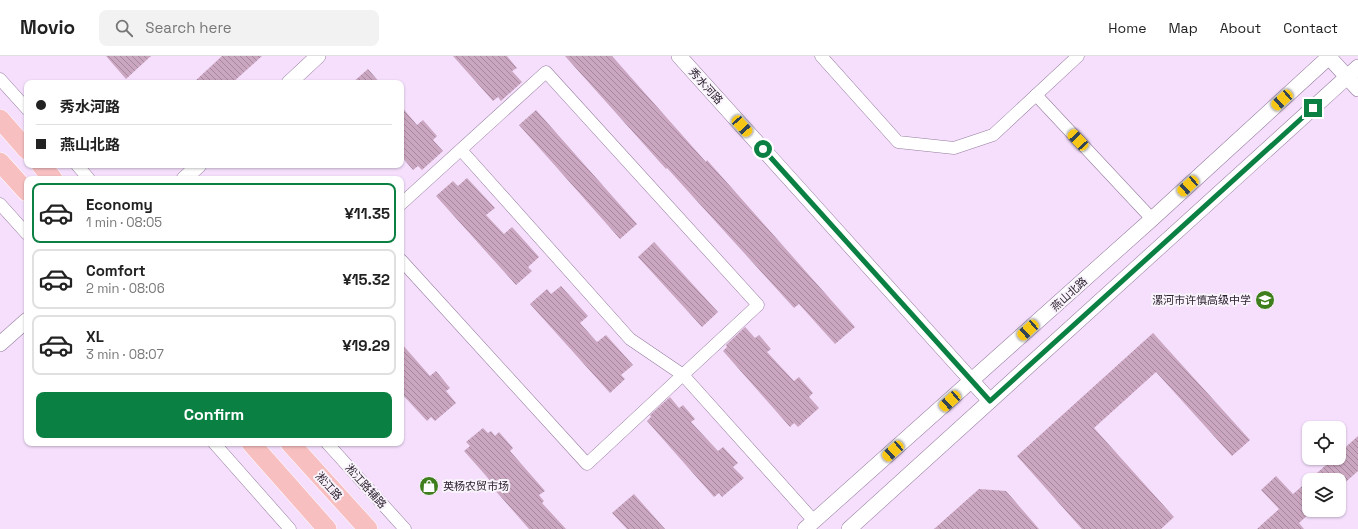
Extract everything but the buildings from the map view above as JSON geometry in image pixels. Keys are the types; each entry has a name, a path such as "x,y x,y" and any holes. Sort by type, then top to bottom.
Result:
{"main road":[{"path":"0,119 24,147"},
{"path":"0,162 24,189"},
{"path":"44,168 50,176"},
{"path":"254,446 327,529"},
{"name":"淞江路","path":"293,446 368,529"}],"street":[{"path":"292,80 318,56"},
{"name":"秀水河路","path":"679,56 990,401"},
{"path":"821,56 898,142 954,148 993,135 1078,56"},
{"path":"1329,56 1353,72 1358,89"},
{"name":"燕山北路","path":"810,525 1152,219 1329,56"},
{"path":"404,201 546,72 758,306 587,464 404,263"},
{"path":"848,529 1353,72"},
{"path":"0,79 24,106"},
{"path":"1036,95 1152,219"},
{"path":"461,150 630,339 683,375 810,525"},
{"path":"80,168 86,176"},
{"path":"187,176 196,168"},
{"path":"0,204 24,231"},
{"path":"0,344 24,323"},
{"path":"217,446 290,529"},
{"name":"淞江路辅路","path":"330,446 405,529"}],"place":[{"name":"漯河市许慎高级中学","path":"1265,300"},
{"name":"英杨农贸市场","path":"429,486"}],"route":[{"path":"763,149 990,401 1313,108"}]}
